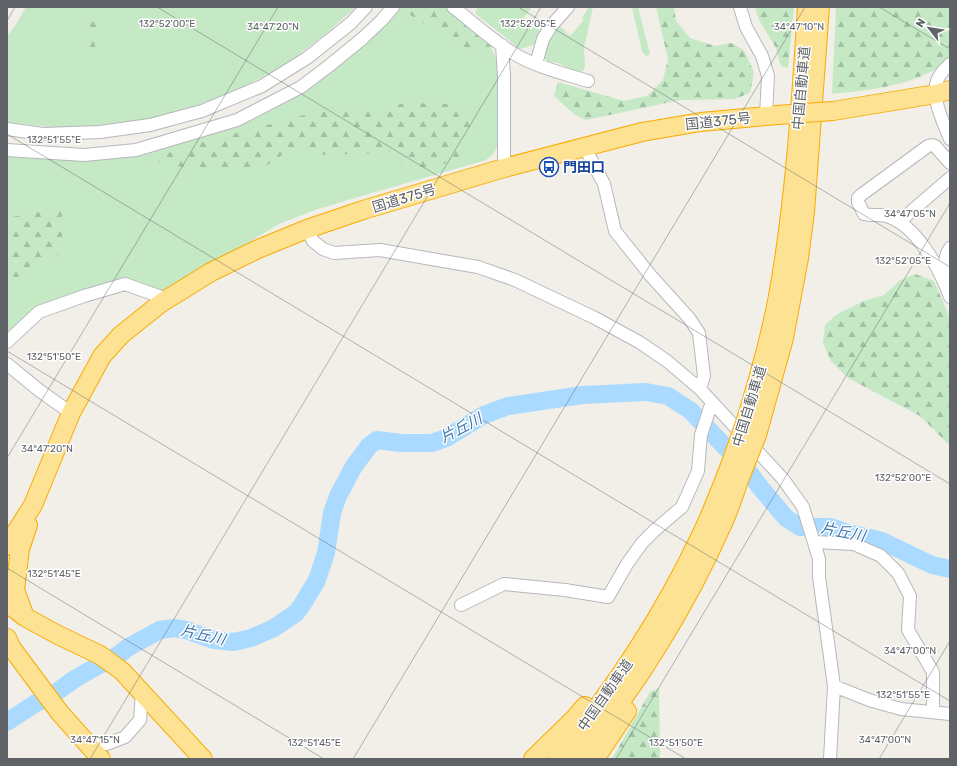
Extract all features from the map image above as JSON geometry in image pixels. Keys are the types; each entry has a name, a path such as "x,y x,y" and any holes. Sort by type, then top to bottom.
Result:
{"highway":[{"name":"中国自動車道","path":"751,429 785,254 791,203 807,7"},
{"name":"中国自動車道","path":"576,759 617,706 646,664 676,615 697,576 723,523 736,469 784,338 799,258 805,212 820,7"},
{"name":"国道375号","path":"7,546 34,505 71,413 102,356 121,335 167,299 211,272 258,249 308,229 363,210 504,168 642,132 701,122 833,111 943,92"},
{"name":"中国自動車道","path":"557,759 602,702 657,618 685,567 714,506 736,469"},
{"path":"25,617 15,590 20,549 34,505"},
{"path":"533,759 575,718 625,655 651,616 714,506"},
{"path":"595,759 628,710 668,642 705,567 723,523"},
{"path":"7,603 25,617 58,636 100,655 122,670 203,759"},
{"path":"8,643 60,713 101,759"}],"street":[{"path":"7,129 43,134 100,132 150,126 202,111 262,86 307,58 351,23 366,7"},
{"path":"7,150 84,154 136,150 237,120 301,87 363,38 393,7"},
{"path":"453,7 502,46 518,56 588,81"},
{"path":"532,62 551,26 568,7"},
{"path":"740,7 746,27 762,56 768,76 772,115"},
{"path":"502,46 504,71 504,168"},
{"path":"504,71 512,64 532,62"},
{"path":"950,64 942,71 936,82 943,92 939,111 950,139"},
{"path":"950,163 935,146 928,146 874,184 858,198 858,202 864,214 887,216 899,222 917,238 932,258 950,297"},
{"path":"585,148 604,184 614,231 651,276 689,318 699,334 704,376 700,390"},
{"path":"899,222 950,178"},
{"path":"308,229 313,241 323,249 334,253 380,250 478,267 515,280 560,300 639,342 667,361 712,402 783,479 803,507 815,542 819,559 819,577 834,686 830,759"},
{"path":"950,248 944,267 950,280"},
{"path":"7,342 39,312 84,296 125,284 167,299"},
{"path":"7,364 40,391 71,413"},
{"path":"461,605 504,584 565,590 608,597 627,564 642,544 655,530 682,507 698,471 701,435 712,402"},
{"path":"815,542 854,544 881,556 898,573 910,596 908,630 933,672 933,711"},
{"path":"834,686 869,700 901,709 933,711 950,714"},
{"path":"84,741 107,744 125,737 140,720 142,692"}],"green space":[{"path":"26,7 356,7 323,36 286,64 247,85 191,108 151,119 121,124 59,128 7,122 7,36 15,26"},
{"path":"92,7 100,7 94,55 83,67 88,43"},
{"path":"227,7 284,7 278,12 235,9"},
{"path":"402,7 446,7 480,33 491,47 499,66 498,146 493,154 486,160 315,210 279,224 161,295 129,282 95,288 7,336 7,153 117,157 272,108 388,20"},
{"path":"412,7 446,7 480,33 491,47 483,51 476,52 461,46 410,15 408,13"},
{"path":"478,7 532,7 524,17 535,25 540,32 537,40 533,45 520,49 477,15 475,12"},
{"path":"589,7 593,7 584,48 585,67 583,71 577,72 558,63 547,61 543,55 550,34 558,24 570,36 584,20 582,18"},
{"path":"632,7 638,7 650,54 647,56 642,51"},
{"path":"656,7 674,7 676,21 690,38 715,46 731,43 744,50 754,72 750,93 734,99 680,100 586,120 574,114 554,96 558,82 624,101 647,96 663,80 668,59"},
{"path":"755,7 794,7 788,68 781,66 776,48 759,20"},
{"path":"836,7 950,7 950,56 939,67 914,79 887,86 832,94"},
{"path":"407,103 456,104 473,123 460,156 432,170 411,172 391,152 325,155 297,145 266,166 208,169 162,165 154,158 188,146 312,113 381,107"},
{"path":"62,207 62,235 58,256 27,268 10,296 7,296 7,218"},
{"path":"915,274 934,281 950,318 950,446 920,416 848,378 831,361 823,343 825,325 836,315 861,302 884,295 899,281"},
{"path":"659,688 660,759 612,759 650,692"}],"waterway":[{"name":"片丘川","path":"7,722 36,703 51,696 76,678 160,630 174,628 186,630 214,640 234,642 251,638 274,628 296,613 317,580 326,553 332,513 338,496 354,466 369,446 377,440 401,443 432,443 446,438 484,415 508,406 582,395 646,392 668,396 691,411 748,471 786,518 800,527 830,527 882,541 932,565 950,569"}],"place":[{"name":"門田口","path":"549,167"}]}
